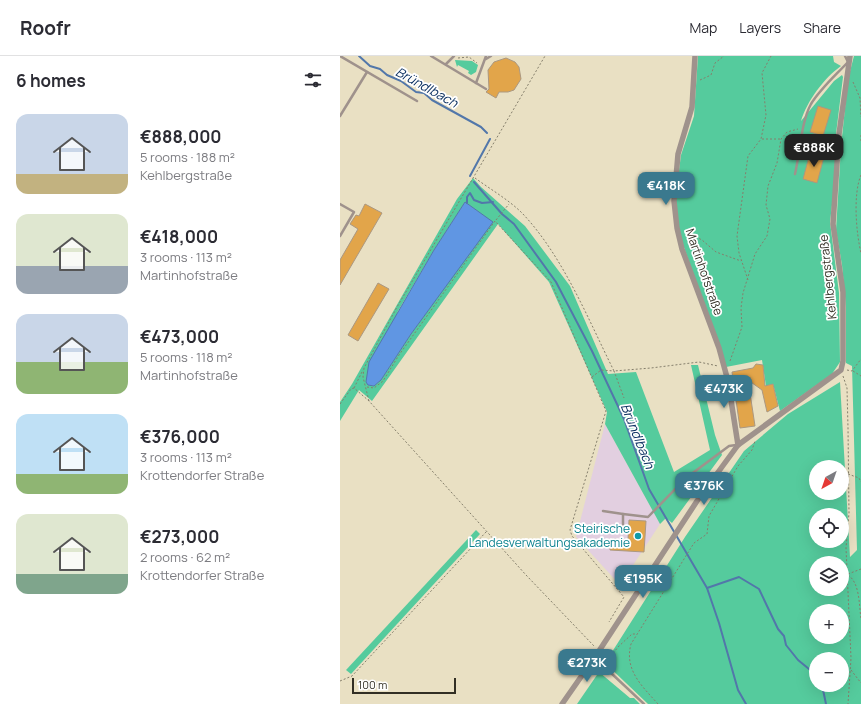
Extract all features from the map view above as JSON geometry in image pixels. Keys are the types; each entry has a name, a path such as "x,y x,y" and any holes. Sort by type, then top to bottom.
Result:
{"street":[{"name":"Martinhofstraße","path":"696,56 692,107 678,154 674,201 677,228 682,249 724,367 738,445"},
{"name":"Kehlbergstraße","path":"841,370 843,361 843,292 833,224 839,134 849,59"},
{"path":"562,704 599,651 677,531 738,445 841,370"}],"lane":[{"path":"340,56 417,101"},
{"path":"431,56 486,89"},
{"path":"446,64 454,56"},
{"path":"476,83 486,57 491,56"},
{"path":"795,174 802,127 811,104 849,59 845,56"},
{"path":"340,116 367,72"},
{"path":"340,204 354,212 340,236"},
{"path":"603,511 648,516 686,478 729,446 738,445"},
{"path":"623,531 624,514"},
{"path":"594,657 644,704"}],"path":[{"path":"454,56 469,57 483,66"},
{"path":"340,404 351,389 354,388 354,385 397,307 451,213 475,178 545,56"},
{"path":"693,83 711,75 715,63 724,56"},
{"path":"748,281 742,262 737,236 748,156 761,139 766,115 762,73 770,56"},
{"path":"852,79 860,98 861,118"},
{"path":"592,377 600,370 614,371 699,362 724,367 742,327 741,308 743,293 756,254 767,236 770,219 766,205 768,186 777,163 781,139 787,132 802,127"},
{"path":"861,135 861,142"},
{"path":"761,139 781,139"},
{"path":"861,175 857,184 858,240 861,253"},
{"path":"475,178 522,213 565,273 614,371 624,398"},
{"path":"367,387 374,388 383,381 399,355 495,221 510,204"},
{"path":"495,221 551,282 606,411 570,530 572,536 624,597 607,627"},
{"path":"677,228 702,240 716,252 742,262"},
{"path":"852,371 861,359"},
{"path":"364,368 363,377 367,387 369,401"},
{"path":"848,460 847,388 841,370 852,371 861,376"},
{"path":"354,388 369,401 573,626 599,651"},
{"path":"658,704 634,674 628,662 631,644 694,543 707,534 709,516 738,466 752,450 758,431"},
{"path":"849,473 859,478 861,482"},
{"path":"848,500 848,556"},
{"path":"340,681 352,676 487,532"},
{"path":"849,574 861,569"},
{"path":"849,575 854,578 861,619"},
{"path":"857,590 861,589"},
{"path":"848,596 850,669 848,704"},
{"path":"606,668 609,658 618,647 632,634 637,634"},
{"path":"850,669 861,683"}],"shaded area":[{"path":"605,424 660,524 620,585 576,537"}],"green space":[{"path":"698,56 833,56 834,62 841,66 822,83 807,106 801,121 834,81 842,75 843,77 835,142 835,180 830,222 839,293 840,362 832,374 780,411 773,384 766,386 762,360 726,367 680,236 675,202 681,155 694,116"},
{"path":"854,56 861,56 861,704 648,704 605,663 685,537 744,451 788,414 840,382 844,460 809,460 809,500 847,500 847,508 809,508 809,548 849,548 849,540 850,557 857,550 852,366 846,363 846,307 842,265 836,230 841,147 848,79"},
{"path":"455,60 472,61 478,65 476,72 471,75 468,73 469,71 458,65 457,67"},
{"path":"473,178 525,226 570,286 608,374 636,372 674,472 710,450 691,365 698,365 715,435 722,455 672,523 666,518 660,524 605,424 607,412 549,282 498,224 372,401 359,390 340,421 340,402 352,384 457,199","holes":["465,202 492,222 411,334 381,380 374,386 368,385 398,311 434,250"]},
{"path":"476,530 480,534 351,674 346,670"},
{"path":"599,672 630,698 634,698 640,704 577,704"}],"water":[{"path":"465,202 493,222 411,334 381,380 374,386 368,385 366,382 369,362 434,250"}],"building":[{"path":"506,58 515,62 519,67 521,79 514,90 499,92 496,98 486,92 489,89 488,70 494,62"},
{"path":"818,106 831,110 823,136 810,132"},
{"path":"810,153 824,157 817,183 803,179"},
{"path":"365,204 382,213 340,285 340,260 358,229 350,224 356,215 359,216"},
{"path":"378,283 389,289 358,341 348,335"},
{"path":"756,364 763,365 765,386 773,384 778,406 767,412 762,390 748,380 755,426 740,428 732,372 753,368"},
{"name":"Steirische Landesverwaltungsakademie","path":"629,520 646,521 644,552 610,550 611,539 628,540"}],"waterway":[{"name":"Bründlbach","path":"359,56 370,66 380,69 387,75 401,81 416,92 424,93 432,100 481,127 487,133"},
{"name":"Bründlbach","path":"470,176 490,139"},
{"name":"Bründlbach","path":"474,182 502,214 514,224 556,282 592,351 624,419 649,489 707,588 739,577 759,589 778,629 784,636 786,645 798,660 809,669"},
{"path":"467,203 467,197 470,193 474,200 482,203 493,202"},
{"path":"707,588 719,623 738,690 746,704"},
{"name":"Bründlbach","path":"823,692 826,704"}],"place":[{"name":"Steirische Landesverwaltungsakademie","path":"638,536"}]}
